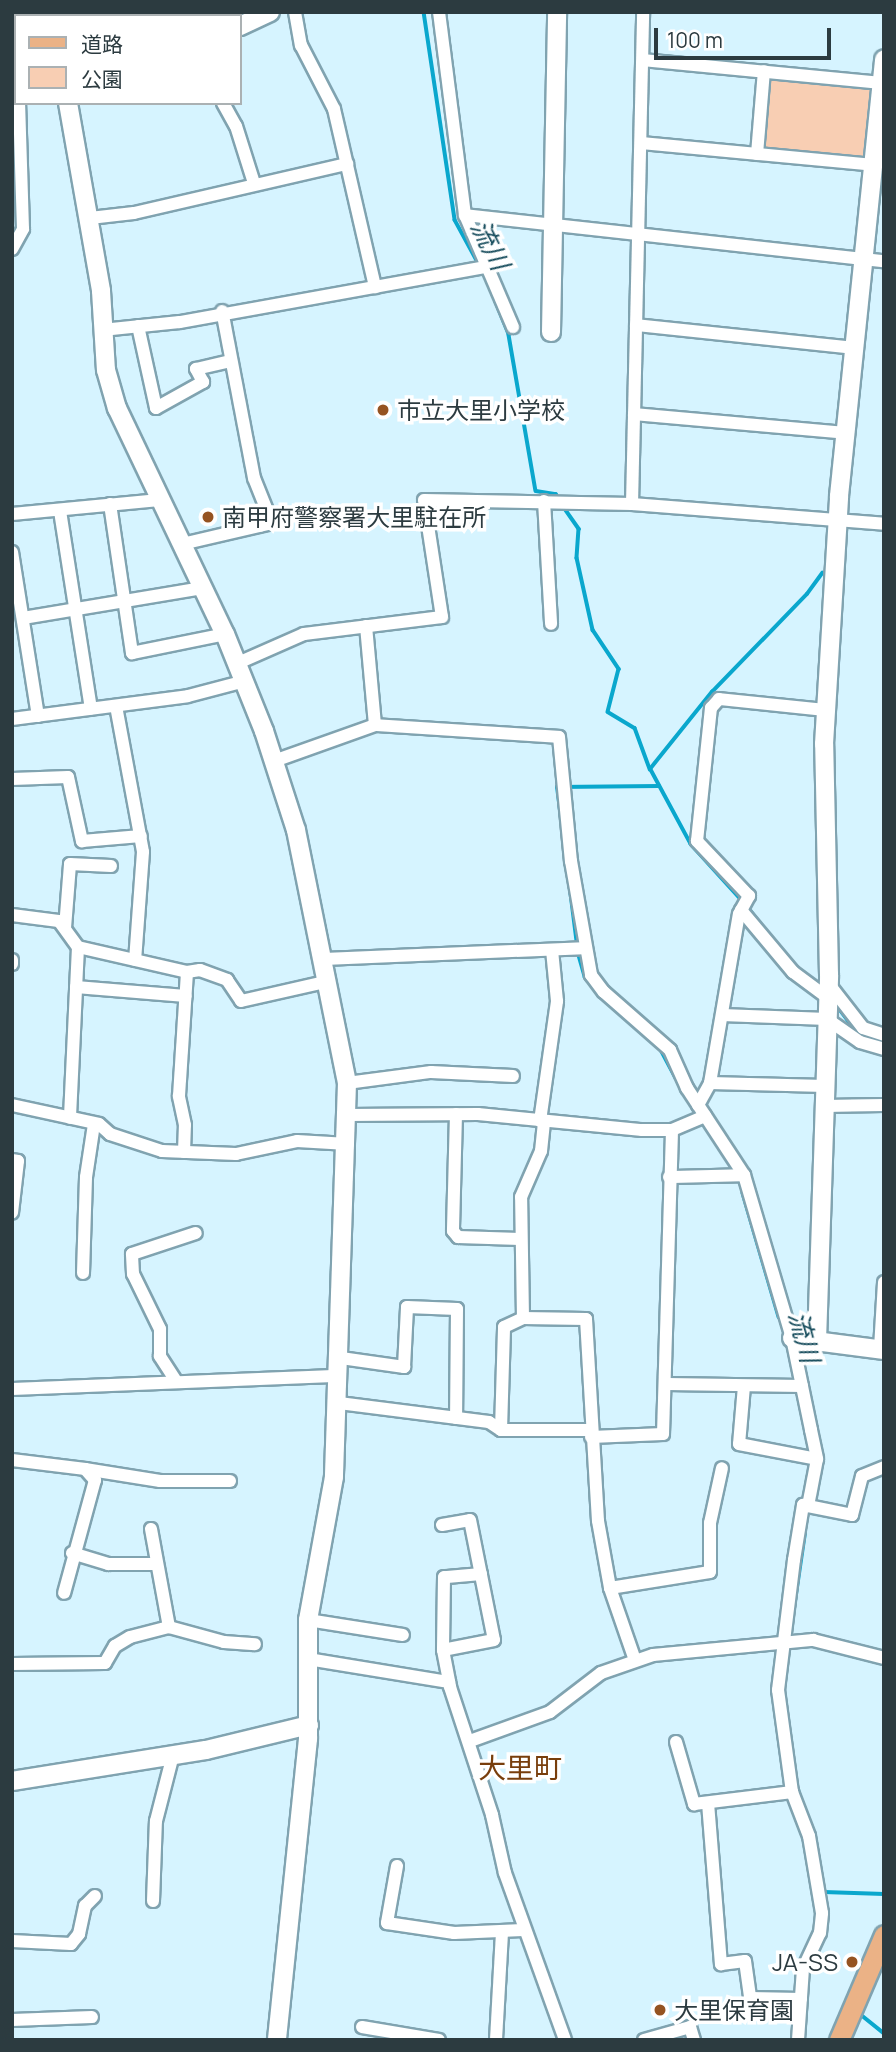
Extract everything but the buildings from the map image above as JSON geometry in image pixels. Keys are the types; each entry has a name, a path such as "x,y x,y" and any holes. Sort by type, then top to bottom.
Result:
{"main road":[{"path":"839,2040 883,1938"}],"street":[{"path":"242,25 270,12"},
{"path":"295,12 301,45 334,109 375,287"},
{"path":"439,12 465,215 484,268 513,327"},
{"path":"551,332 557,12"},
{"path":"632,504 643,12"},
{"path":"643,60 881,83"},
{"path":"817,1341 828,991 823,845 826,710 837,522 884,60"},
{"path":"757,154 764,71"},
{"path":"12,249 23,229 19,105"},
{"path":"68,105 90,218 102,330 117,408 238,663 274,761 296,830 347,1083 348,1144 341,1367 334,1478 308,1620 309,1725 294,1905 277,2040"},
{"path":"224,105 236,126 254,183"},
{"path":"642,143 873,166"},
{"path":"90,218 134,213 254,183 347,164"},
{"path":"465,215 884,261"},
{"path":"102,330 484,268"},
{"path":"182,544 272,523 254,478 222,311"},
{"path":"636,325 854,348"},
{"path":"138,326 156,408 203,382 196,369 231,360"},
{"path":"634,414 845,433"},
{"path":"12,514 159,500"},
{"path":"238,663 304,634 442,617 424,500 632,504 884,524"},
{"path":"551,624 553,501"},
{"path":"110,504 132,653 225,634"},
{"path":"60,511 91,709"},
{"path":"12,552 38,716"},
{"path":"23,618 203,588"},
{"path":"366,626 375,725"},
{"path":"12,719 188,696 245,681"},
{"path":"348,1115 456,1114 672,1130 702,1110 710,1083 741,909 749,896 697,841 711,708 719,699 826,710"},
{"path":"116,706 141,836 140,926 135,960"},
{"path":"274,761 375,725 559,737 583,948 591,975 604,992 670,1050 702,1110 744,1175 792,1338 817,1459 808,1506"},
{"path":"12,779 68,777 82,841 141,836"},
{"path":"65,928 71,864 111,866"},
{"path":"741,909 793,972 828,991 863,1028 884,1035"},
{"path":"12,915 44,915 59,920 78,947 71,1118"},
{"path":"78,947 187,972 200,970 227,980 242,1001 328,981"},
{"path":"324,959 583,948"},
{"path":"523,1318 521,1198 541,1151 542,1121 557,1001 552,950"},
{"path":"184,1152 185,1125 179,1096 187,972"},
{"path":"76,987 186,996"},
{"path":"722,1015 827,1018 860,1042 884,1049"},
{"path":"347,1083 431,1072 513,1076"},
{"path":"710,1083 825,1086"},
{"path":"12,1105 94,1124 110,1134 162,1151 251,1153 297,1141 348,1144"},
{"path":"825,1106 884,1105"},
{"path":"456,1114 453,1231 458,1237 520,1239"},
{"path":"83,1273 86,1177 94,1124"},
{"path":"339,1403 489,1422 501,1430 663,1434 667,1384 672,1130"},
{"path":"12,1160 18,1161 12,1213"},
{"path":"669,1177 744,1175"},
{"path":"176,1381 160,1356 160,1329 133,1274 132,1254 196,1233"},
{"path":"792,1338 882,1349 884,1282"},
{"path":"12,1389 176,1381 341,1367 404,1367 407,1307 457,1309 456,1418"},
{"path":"501,1430 504,1327 523,1318 586,1319 590,1433 598,1521 610,1588 635,1661"},
{"path":"667,1384 802,1386"},
{"path":"744,1386 738,1444 817,1459"},
{"path":"12,1460 160,1481 230,1482"},
{"path":"798,2040 803,1969 820,1933 822,1913 809,1836 792,1792 778,1690 782,1641 803,1504 852,1515 862,1476 884,1467"},
{"path":"610,1588 710,1572 710,1523 722,1468"},
{"path":"64,1592 72,1553 95,1480 85,1469"},
{"path":"442,1525 470,1520 494,1640 443,1650"},
{"path":"151,1529 169,1627"},
{"path":"72,1553 108,1564 158,1564"},
{"path":"481,1574 444,1577 443,1650 449,1682 470,1741 523,1930 565,2040"},
{"path":"308,1620 402,1635"},
{"path":"12,1664 105,1663 115,1646 130,1637 169,1627 224,1642 255,1644"},
{"path":"470,1741 550,1712 579,1686 635,1661 711,1646 782,1641 835,1643 884,1658"},
{"path":"308,1659 449,1682"},
{"path":"12,1781 173,1755 309,1725"},
{"path":"676,1742 694,1804 792,1792"},
{"path":"153,1901 156,1821 173,1755"},
{"path":"708,1802 721,1964 746,1961 750,1998 801,1999"},
{"path":"397,1866 387,1923 454,1933 523,1930"},
{"path":"12,1941 71,1944 79,1934 85,1906 95,1896"},
{"path":"496,2040 502,1931"},
{"path":"12,2020 92,2017"},
{"path":"362,2027 439,2040"},
{"path":"644,2040 690,2027 694,2040"}],"green space":[{"path":"764,71 881,83 873,165 757,154"}],"waterway":[{"name":"流川","path":"424,12 455,220 480,266"},
{"name":"流川","path":"496,302 509,335 536,491 556,494 559,499"},
{"path":"563,506 579,529 577,558 593,630 619,669 608,712 635,728 650,769"},
{"path":"742,901 691,845 650,769 712,692 807,594 822,573"},
{"name":"流川","path":"577,945 557,787 659,786"},
{"path":"747,906 772,938"},
{"name":"流川","path":"578,952 585,977 609,1004"},
{"path":"809,977 822,986"},
{"path":"835,1003 856,1031 884,1041"},
{"name":"流川","path":"660,1048 676,1078"},
{"name":"流川","path":"743,1193 779,1317"},
{"name":"流川","path":"794,1608 805,1533"},
{"name":"流川","path":"796,1782 801,1798"},
{"name":"流川","path":"817,1845 824,1892 884,1894"},
{"name":"流川","path":"859,2013 884,2033"}],"place":[{"name":"市立大里小学校","path":"383,410"},
{"name":"南甲府警察署大里駐在所","path":"208,517"},
{"name":"JA-SS","path":"852,1962"},
{"name":"大里保育園","path":"660,2010"}],"district":[{"name":"大里町","path":"520,1767"}]}
